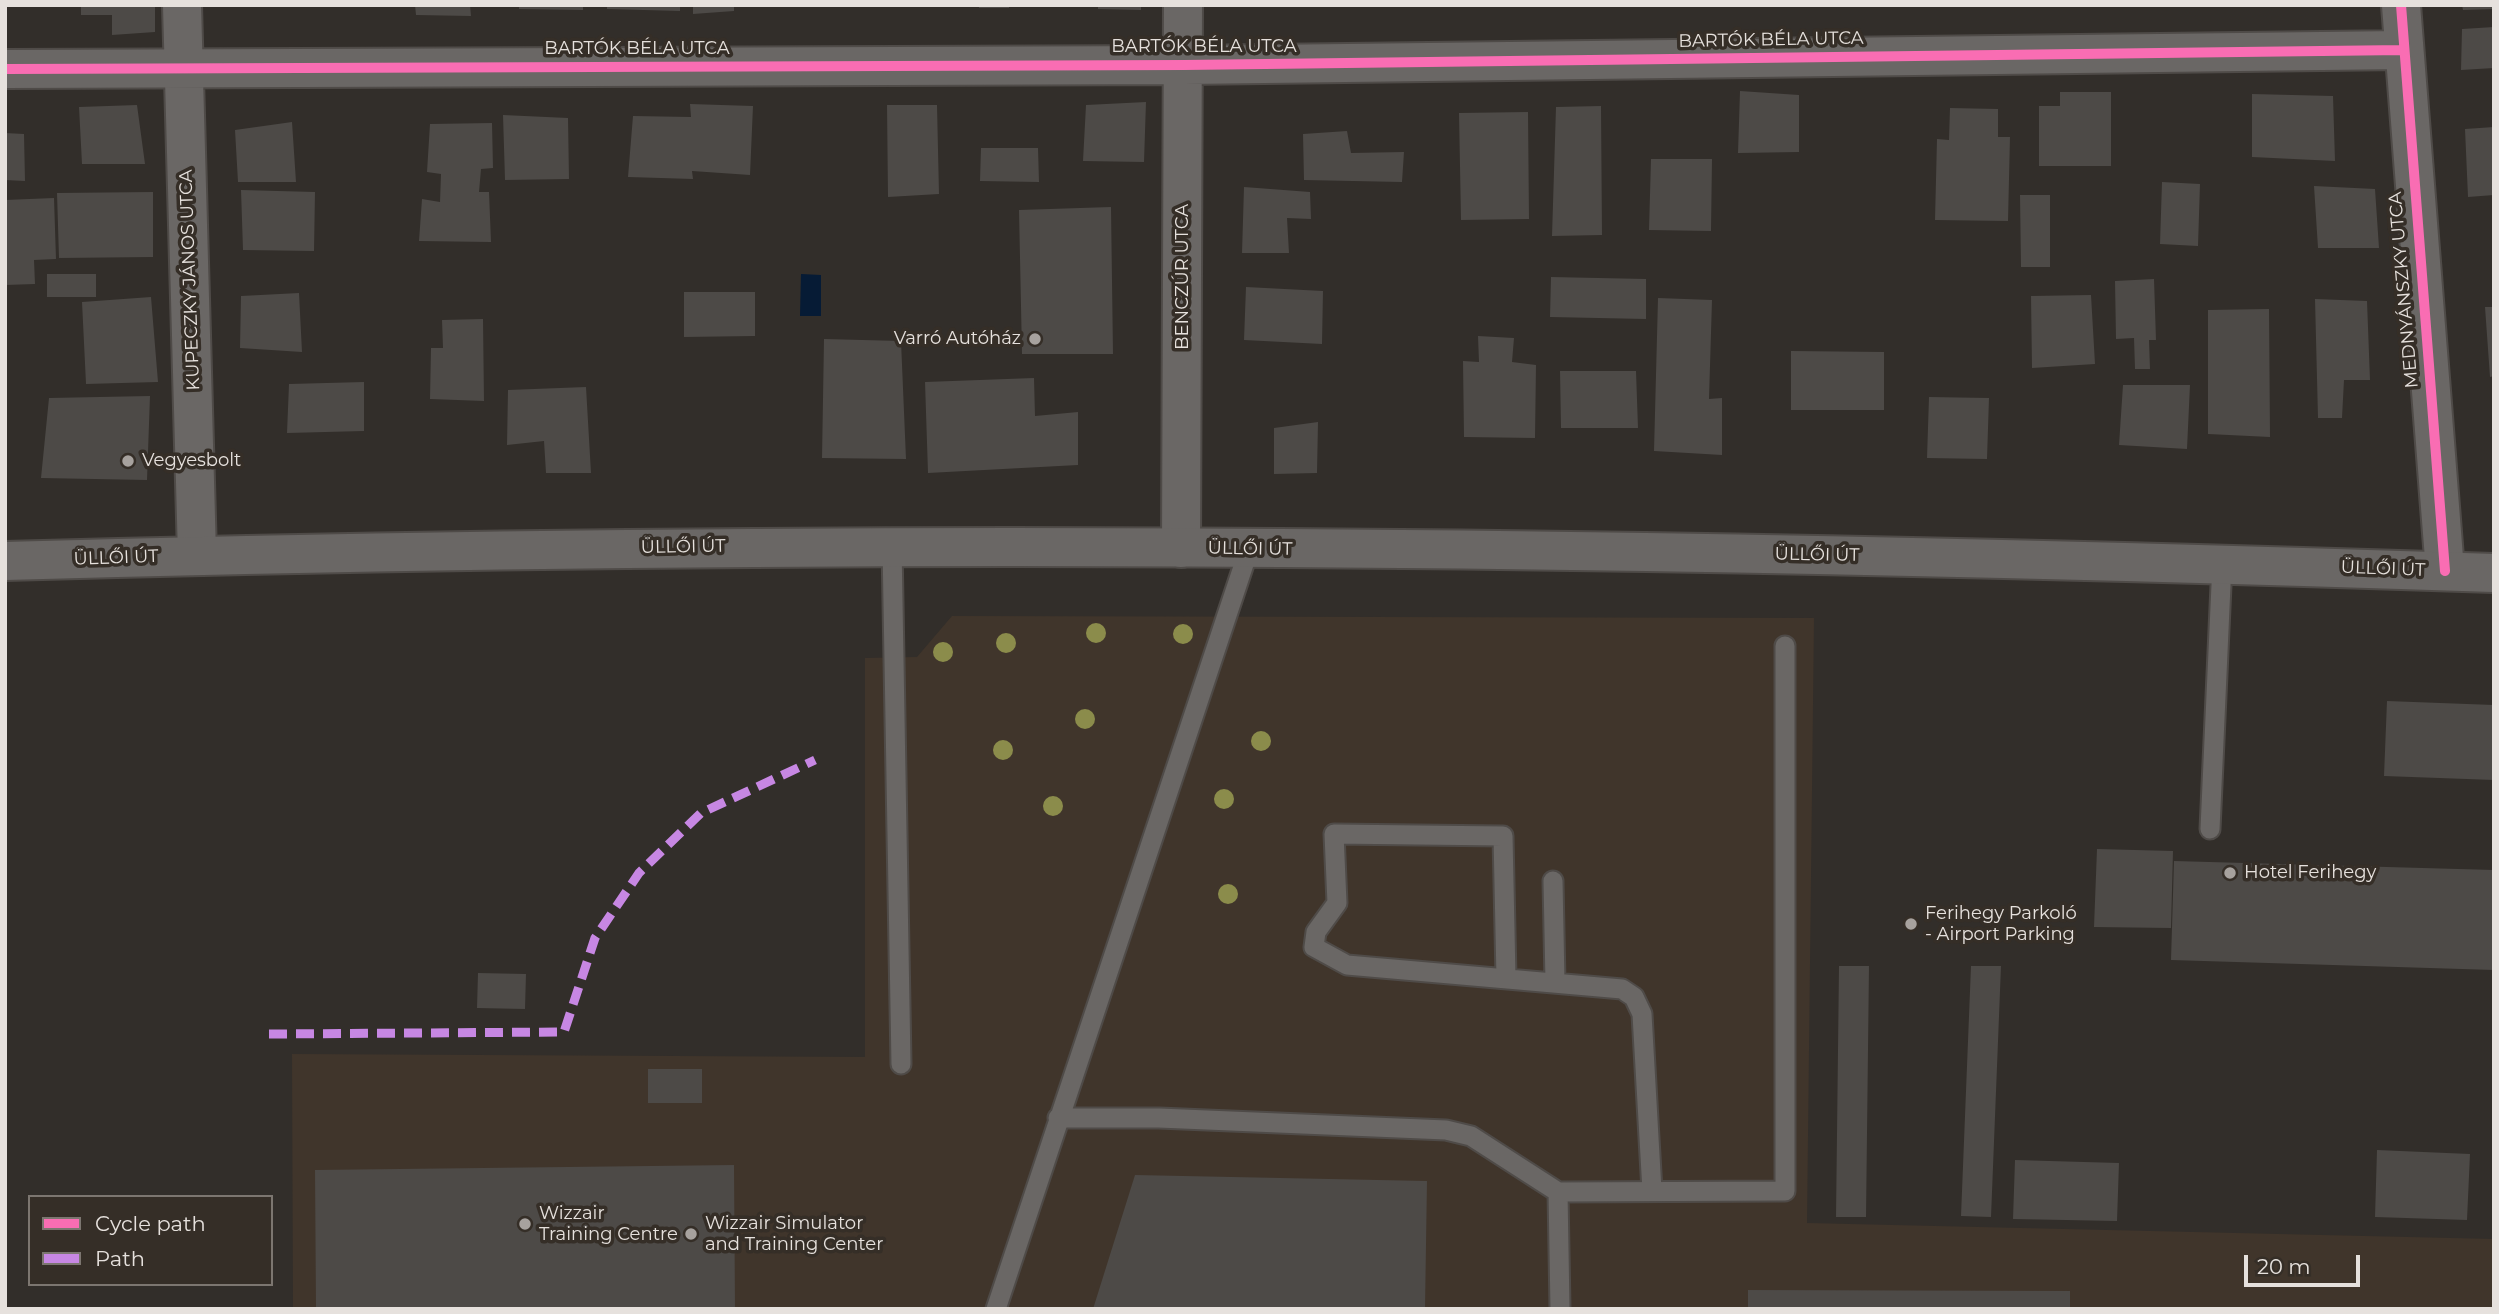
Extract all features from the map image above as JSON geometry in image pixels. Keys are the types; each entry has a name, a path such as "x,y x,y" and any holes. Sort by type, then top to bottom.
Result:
{"street":[{"name":"KUPECZKY JÁNOS UTCA","path":"182,5 197,555"},
{"name":"BENCZÚR UTCA","path":"1181,548 1183,5"},
{"name":"MEDNYÁNSZKY UTCA","path":"2401,5 2445,571"},
{"name":"BARTÓK BÉLA UTCA","path":"5,69 1184,65 2403,50"},
{"name":"ÜLLŐI ÚT","path":"5,561 197,555 892,545 2222,563 2494,573"}],"lane":[{"path":"892,545 901,1064"},
{"path":"996,1309 1249,549"},
{"path":"2210,829 2222,563"},
{"path":"1058,1118 1159,1118 1447,1130 1471,1136 1558,1192 1785,1191 1786,646"},
{"path":"1506,978 1503,836 1334,834 1337,903 1316,932 1314,947 1347,965 1506,978 1555,982 1629,992 1639,1005 1652,1191"},
{"path":"1553,881 1555,982"},
{"path":"1558,1192 1560,1309"}],"shaded area":[{"path":"952,616 1814,618 1807,1223 2494,1239 2494,1309 293,1309 292,1054 865,1057 865,658 917,657"}],"water":[{"path":"801,274 821,275 821,316 800,316"}],"building":[{"path":"81,5 155,5 155,32 112,35 112,15 81,15"},
{"path":"415,5 470,5 471,16 416,15"},
{"path":"519,5 583,5 583,10 519,9"},
{"path":"607,5 680,5 680,11 607,9"},
{"path":"693,5 734,5 734,11 693,14"},
{"path":"979,5 1009,5 1009,8 979,8"},
{"path":"1098,5 1141,5 1141,10 1098,9"},
{"path":"2462,5 2494,5 2494,9 2463,10"},
{"path":"2494,27 2494,68 2461,70 2462,29"},
{"path":"1740,91 1799,95 1799,152 1738,153"},
{"path":"2060,92 2111,92 2111,166 2039,166 2039,106 2060,106"},
{"path":"2252,94 2333,96 2335,161 2252,157"},
{"path":"1146,102 1144,162 1083,161 1086,105"},
{"path":"690,104 753,106 750,175 692,171 693,179 628,177 633,116 691,117"},
{"path":"137,105 145,164 82,164 79,107"},
{"path":"887,105 937,105 939,194 888,197"},
{"path":"1601,106 1602,235 1552,236 1556,107"},
{"path":"1950,108 1998,109 1998,137 2010,137 2008,221 1935,220 1937,139 1949,140"},
{"path":"1528,112 1529,219 1461,220 1459,113"},
{"path":"503,115 568,118 569,179 505,180"},
{"path":"292,122 296,182 238,182 235,130"},
{"path":"492,123 493,168 481,169 479,192 489,192 491,242 419,241 422,199 440,202 441,174 427,172 430,124"},
{"path":"2494,127 2494,195 2468,197 2465,129"},
{"path":"1347,131 1351,153 1404,152 1402,182 1304,180 1303,134"},
{"path":"5,133 24,134 25,181 5,180"},
{"path":"981,148 1038,148 1039,182 980,181"},
{"path":"1651,159 1712,159 1711,231 1649,230"},
{"path":"2162,182 2200,184 2198,246 2160,244"},
{"path":"2314,186 2375,189 2379,248 2318,248"},
{"path":"1244,187 1310,192 1311,219 1287,218 1289,253 1242,253"},
{"path":"241,190 315,192 314,251 243,250"},
{"path":"153,192 153,257 59,258 57,193"},
{"path":"2020,195 2050,195 2050,267 2021,267"},
{"path":"54,198 56,259 34,260 35,284 5,285 5,200"},
{"path":"1111,207 1113,354 1022,354 1019,210"},
{"path":"47,274 96,274 96,297 47,297"},
{"path":"1551,277 1646,279 1646,319 1550,317"},
{"path":"2154,279 2156,340 2149,340 2150,369 2135,369 2134,338 2116,339 2115,281"},
{"path":"1246,287 1323,291 1322,344 1244,340"},
{"path":"684,292 755,292 755,336 684,337"},
{"path":"299,293 302,352 240,348 241,296"},
{"path":"2091,295 2095,364 2032,368 2031,296"},
{"path":"151,297 158,382 86,384 82,302"},
{"path":"1658,298 1712,300 1709,399 1722,398 1722,455 1654,451"},
{"path":"2315,299 2367,301 2370,380 2344,380 2342,418 2318,418"},
{"path":"2485,307 2494,307 2494,376 2490,377"},
{"path":"2269,309 2270,437 2208,434 2208,310"},
{"path":"483,319 484,401 430,399 431,348 443,348 442,320"},
{"path":"1478,336 1514,338 1512,362 1536,365 1535,438 1464,437 1463,361 1479,362"},
{"path":"824,339 901,341 906,459 822,458"},
{"path":"1791,351 1884,352 1884,410 1791,410"},
{"path":"1560,371 1636,371 1638,428 1561,428"},
{"path":"1034,378 1035,416 1078,412 1078,465 928,473 925,382"},
{"path":"364,382 364,431 287,433 289,384"},
{"path":"2123,385 2190,385 2187,449 2119,445"},
{"path":"586,387 591,473 546,473 544,441 507,445 508,390"},
{"path":"150,396 147,480 41,478 49,398"},
{"path":"1929,397 1989,398 1987,459 1927,458"},
{"path":"1318,422 1317,473 1274,474 1274,428"},
{"path":"2387,701 2494,705 2494,780 2384,776"},
{"path":"2097,849 2173,851 2171,928 2094,927"},
{"path":"2174,861 2494,870 2494,970 2171,960"},
{"path":"1839,966 1869,966 1866,1217 1836,1217"},
{"path":"1971,966 2001,966 1991,1217 1961,1216"},
{"path":"478,973 526,974 525,1009 477,1008"},
{"path":"648,1069 702,1069 702,1103 648,1103"},
{"path":"2377,1150 2470,1154 2467,1220 2375,1217"},
{"path":"2015,1160 2119,1163 2117,1221 2013,1219"},
{"name":"Wizzair Training Centre","path":"734,1165 735,1309 316,1309 315,1170"},
{"path":"1135,1175 1427,1181 1425,1309 1093,1309"},
{"path":"1748,1290 2070,1291 2070,1309 1748,1309"}],"marked path":[{"path":"269,1034 564,1032 595,938 639,873 701,813 815,760"}],"cycle path":[{"path":"2401,5 2445,571"},
{"path":"5,69 1184,65 2403,50"}],"place":[{"name":"Varró Autóház","path":"1035,339"},
{"name":"Vegyesbolt","path":"128,461"},
{"name":"Hotel Ferihegy","path":"2230,873"},
{"name":"Ferihegy Parkoló - Airport Parking","path":"1911,924"},
{"name":"Wizzair Training Centre","path":"525,1224"},
{"name":"Wizzair Simulator and Training Center","path":"691,1234"}]}
